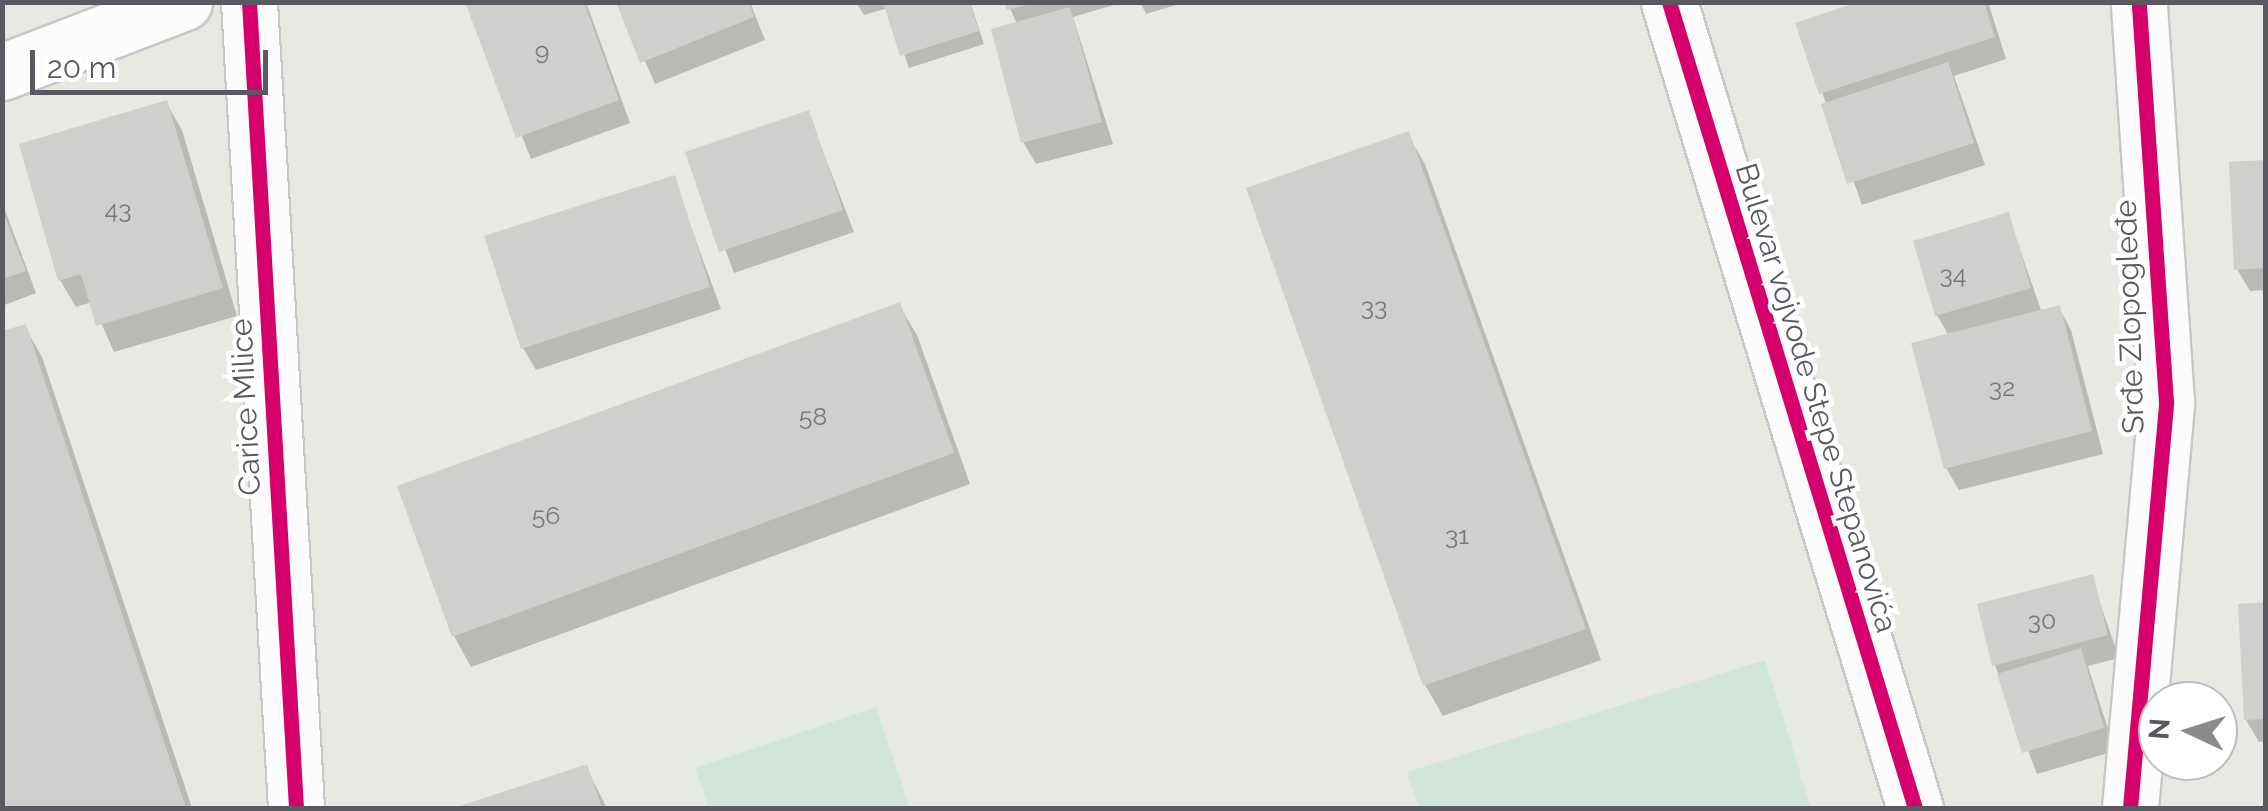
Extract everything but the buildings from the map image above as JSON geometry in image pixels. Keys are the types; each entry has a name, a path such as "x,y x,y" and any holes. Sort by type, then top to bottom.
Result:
{"street":[{"path":"2,72 184,2"},
{"name":"Carice Milice","path":"249,2 296,808"},
{"name":"Bulevar vojvode Stepe Stepanovića","path":"1668,2 1915,808"},
{"name":"Srđe Zlopogleđe","path":"2130,808 2166,402 2140,2"}],"green space":[{"path":"1765,660 1811,808 1419,808 1407,772"},
{"path":"876,707 910,808 709,808 695,768"}],"cycle path":[{"path":"249,2 296,808"},
{"path":"1669,2 1915,808"},
{"path":"2130,808 2166,402 2139,2"}]}
